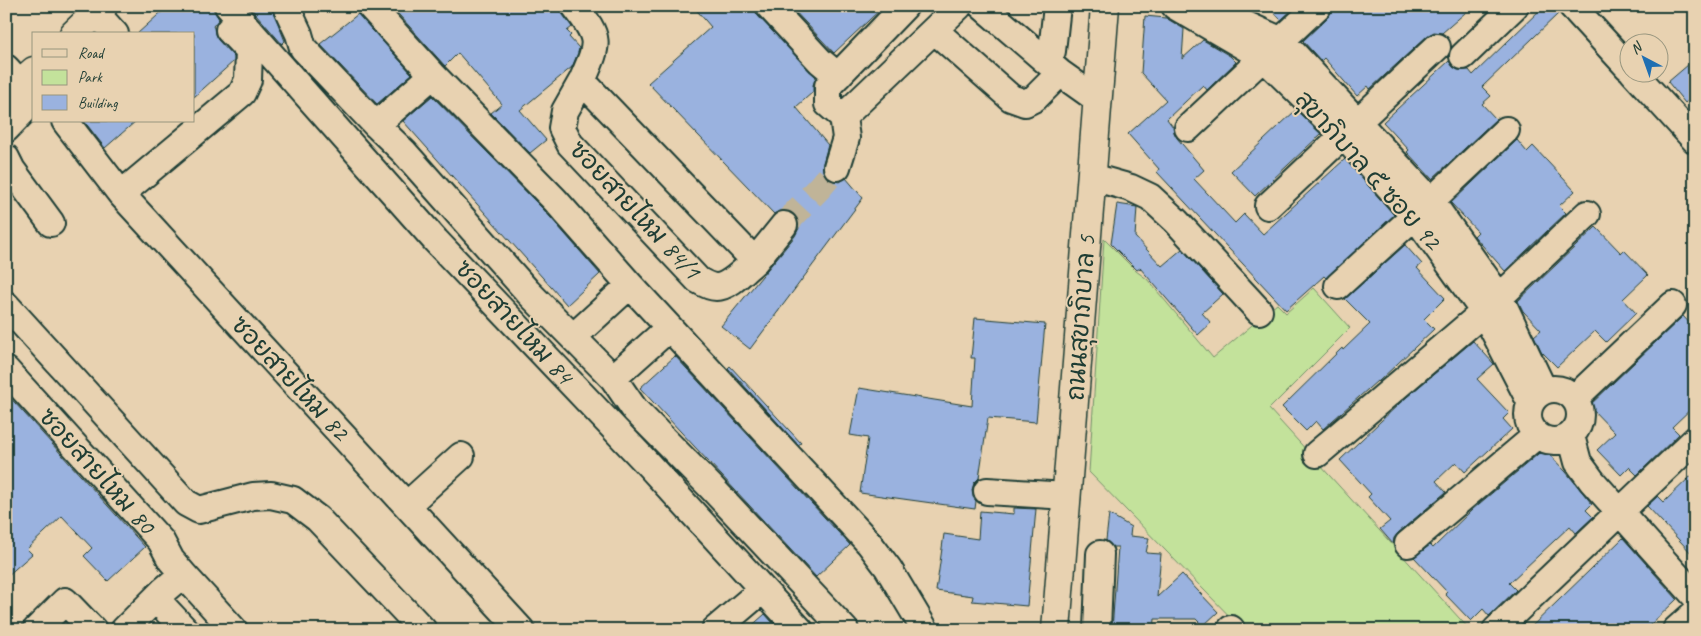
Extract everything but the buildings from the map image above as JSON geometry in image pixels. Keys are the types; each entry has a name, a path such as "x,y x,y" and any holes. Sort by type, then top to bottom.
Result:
{"main road":[{"name":"ถนนสุขาภิบาล 5","path":"1056,630 1105,6"},
{"path":"76,32 100,10"}],"street":[{"path":"286,6 299,34 303,48 376,126 404,152 528,292 613,378 635,410 845,630"},
{"path":"370,6 433,75 555,200 669,328 869,543 888,568 925,630"},
{"name":"ซอยสายไหม 84/1","path":"575,6 591,28 595,51 582,81 566,110 562,128 570,144 698,280 708,286 717,288 729,282 755,261 784,224"},
{"path":"769,6 820,61 838,76"},
{"path":"837,167 846,138 843,117 828,104 828,86 905,6"},
{"path":"843,117 959,6"},
{"path":"982,6 1098,92"},
{"path":"1003,6 1056,62"},
{"path":"934,30 1011,98 1025,103 1035,98 1056,62 1057,6"},
{"path":"1175,6 1273,49"},
{"path":"1210,6 1273,49 1351,129 1423,209 1492,305 1538,397"},
{"path":"1188,128 1318,6"},
{"path":"1463,56 1515,6"},
{"path":"1572,6 1618,56"},
{"path":"100,10 113,32"},
{"path":"121,194 242,93 248,80 248,52 227,17"},
{"name":"ซอยสายไหม 84","path":"227,17 645,461 800,630"},
{"path":"1268,206 1438,47"},
{"path":"376,126 433,75"},
{"name":"ซอยสายไหม 84/1","path":"582,81 755,261"},
{"path":"6,129 23,82"},
{"path":"1644,82 1690,126"},
{"name":"ซอยสายไหม 82","path":"66,122 121,194 521,630"},
{"path":"1338,286 1506,130"},
{"path":"6,158 12,170 51,223"},
{"path":"1092,177 1131,188 1150,197 1176,221 1259,311"},
{"path":"1317,454 1492,305 1587,214"},
{"path":"573,336 630,285"},
{"path":"6,305 186,503 199,510 253,496 271,495 293,500 318,519 423,630"},
{"path":"1575,398 1673,305"},
{"path":"613,378 669,328"},
{"name":"ซอยสายไหม 80","path":"6,370 161,541 171,560 234,630"},
{"path":"1555,389 1566,391 1575,398 1580,408 1581,418 1578,428 1571,436 1560,441 1548,441 1537,435 1530,426 1528,414 1538,397 1555,389"},
{"path":"1408,544 1537,435"},
{"path":"1571,436 1578,462 1619,513 1695,596"},
{"path":"1496,630 1695,440"},
{"path":"407,505 461,456"},
{"path":"987,491 1067,496"},
{"path":"1097,630 1100,554"},
{"path":"124,630 183,574"},
{"path":"715,630 762,590"},
{"path":"156,600 185,630"},
{"path":"36,630 65,601 93,630"},
{"path":"1676,630 1695,612"}],"green space":[{"path":"1104,239 1136,271 1147,279 1213,358 1277,304 1286,313 1314,288 1350,328 1269,409 1470,630 1243,630 1089,472"}],"tunnel":[{"path":"784,225 837,167"}]}
